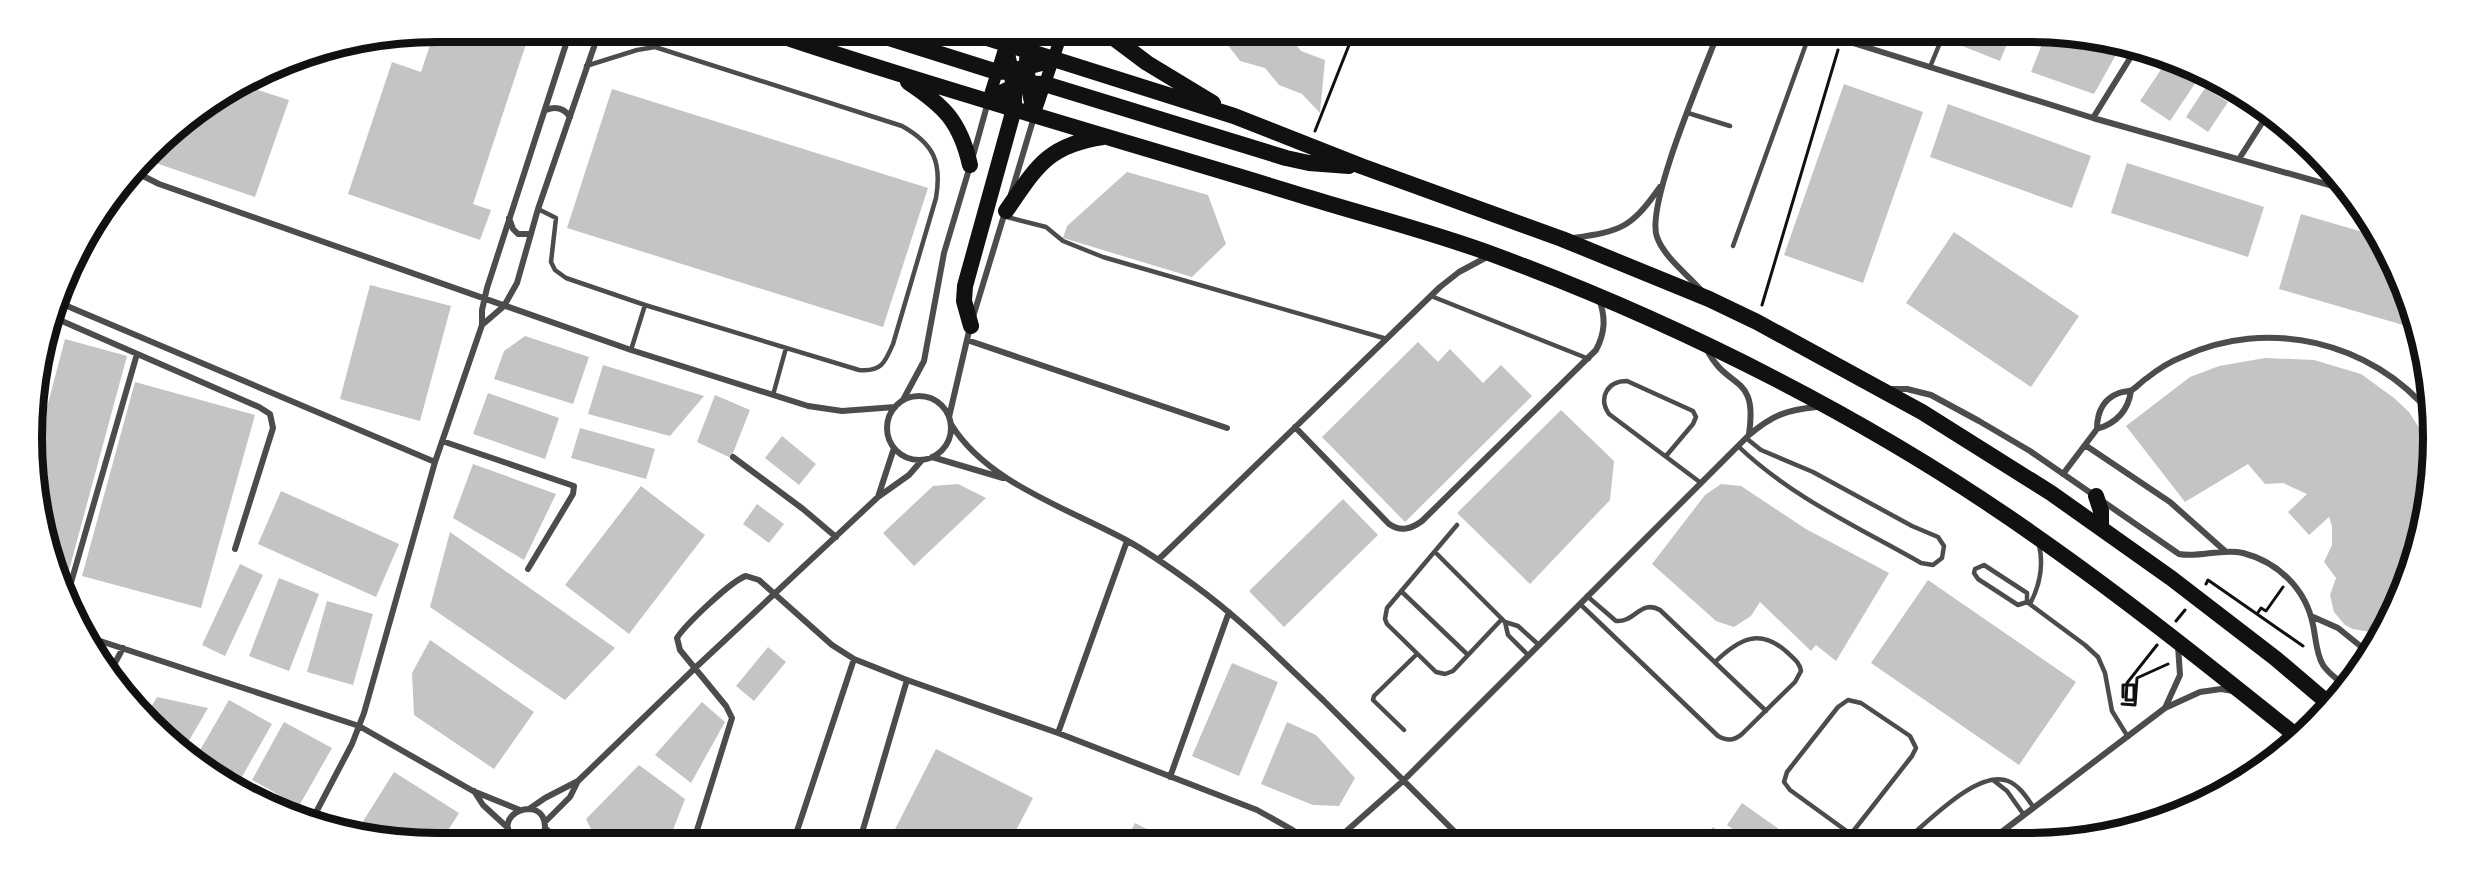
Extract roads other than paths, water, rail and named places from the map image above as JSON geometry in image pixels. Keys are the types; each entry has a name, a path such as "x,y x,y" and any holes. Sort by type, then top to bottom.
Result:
{"highway":[{"path":"799,42 1493,254 1597,296 1705,345 1825,406 1981,499 2037,536 2178,641 2291,732"},
{"path":"908,42 1019,67 1045,84 1286,158 1308,163 1361,166"},
{"path":"1007,42 1019,67 1035,115"},
{"path":"969,333 964,301 965,286 1014,109 1019,67 1007,42"},
{"path":"1119,42 1147,63 1234,116"},
{"path":"988,101 1019,67 1053,60 1234,116 1361,166 1562,239 1709,299 1757,322 1883,390 1986,450 2101,527 2246,636 2324,699"},
{"path":"895,73 933,100 954,120 966,145 970,165"},
{"path":"1005,214 1031,176 1053,153 1078,141 1108,136"},
{"path":"2096,496 2101,511 2101,527"}],"main road":[{"path":"1035,115 1059,42"}],"street":[{"path":"316,814 332,786 359,726 435,462 482,325 484,298 567,42"},
{"path":"482,325 504,306 517,283 538,209 595,42"},
{"path":"1709,299 1662,247 1654,222 1662,184 1715,42"},
{"path":"1849,42 2093,118 2332,186"},
{"path":"2093,118 2132,56"},
{"path":"988,101 944,253 924,362 903,400 889,418 887,430 894,448 903,456 922,460 932,457 947,444 969,333 1035,115"},
{"path":"546,110 553,107 563,110 570,117"},
{"path":"2239,159 2263,121"},
{"path":"142,175 159,184 504,306 631,350 773,395 828,410 856,411 896,407"},
{"path":"1562,239 1609,232 1629,224 1645,208 1662,184"},
{"path":"509,218 513,229 518,234 531,234"},
{"path":"1158,560 1431,296 1459,272 1493,254"},
{"path":"1295,427 1385,520 1394,527 1406,529 1422,521 1589,359 1596,350 1604,330 1604,318 1597,296"},
{"path":"65,305 435,462"},
{"path":"60,320 259,407 270,414 273,428 235,549"},
{"path":"969,333 1227,428"},
{"path":"2063,474 2097,429 2099,412 2108,399 2123,391 2131,391 2162,368 2202,348 2246,338 2290,338 2334,348 2365,361 2393,378 2421,405"},
{"path":"1705,345 1716,363 1737,381 1747,394 1752,418 1748,436"},
{"path":"70,585 137,354"},
{"path":"1883,390 1907,390 1942,400 2063,474 2179,554 2194,555 2225,551 2253,556 2278,570 2298,590 2311,616 2323,665 2339,680"},
{"path":"2097,429 2121,416 2131,391"},
{"path":"903,400 916,397 930,398 942,405 960,438 979,459 1009,480 1128,541 1158,560 1228,612 1265,644 1456,833"},
{"path":"1344,833 1404,780 1748,436 1782,412 1825,406"},
{"path":"442,441 574,486 573,494 528,569"},
{"path":"2085,445 2170,502 2225,551"},
{"path":"878,497 894,448"},
{"path":"733,457 803,509 836,537"},
{"path":"932,457 1009,480"},
{"path":"529,809 578,781 774,594 878,497 909,475 922,460"},
{"path":"1058,733 1128,541"},
{"path":"696,833 732,718 726,706 680,650 677,638 684,628 732,583 746,576 754,578 832,645 854,659 907,681 1058,733 1257,810 1296,833"},
{"path":"1170,777 1228,612"},
{"path":"2311,616 2338,628 2362,647"},
{"path":"98,640 359,726 473,791 520,810 529,809 539,813 552,833"},
{"path":"2165,708 2180,675 2178,641"},
{"path":"114,664 123,648"},
{"path":"797,833 854,659"},
{"path":"862,833 907,681"},
{"path":"2000,833 2165,708 2200,692 2221,690 2242,692"},
{"path":"543,833 545,825 570,797 578,781"},
{"path":"473,791 483,805 508,828"},
{"path":"509,833 511,817 520,810"}],"lane":[{"path":"1733,246 1807,42"},
{"path":"1930,67 1940,42"},
{"path":"538,209 556,218 551,262 555,270 571,280 645,305 865,370 871,371 887,358 936,198 940,176 933,153 920,136 902,126 655,47 637,50 586,66"},
{"path":"1689,112 1730,126"},
{"path":"1005,214 1046,227 1063,241 1103,257 1387,339"},
{"path":"1431,296 1589,359"},
{"path":"631,350 645,305"},
{"path":"773,395 786,348"},
{"path":"1666,456 1693,424 1696,417 1693,411 1626,381 1609,386 1604,397 1605,409 1609,414 1701,483"},
{"path":"1738,446 1793,491 1921,563 1933,565 1942,558 1944,546 1938,537 1912,526 1813,472 1770,454 1748,436"},
{"path":"1457,525 1387,609 1385,620 1436,672 1445,674 1453,671 1504,620"},
{"path":"2037,536 2042,571 2036,593 2029,603 2022,605 2016,603 1978,579 1974,573 1980,565 1987,567 2027,593 2029,603 2098,657 2105,673 2112,711 2128,737"},
{"path":"1435,552 1504,620 1518,626 1539,645"},
{"path":"1401,591 1468,656"},
{"path":"1587,596 1616,621 1628,620 1644,607 1657,607 1766,711"},
{"path":"1580,604 1722,739 1738,738 1798,679 1801,671 1799,663 1775,642 1759,638 1734,645 1715,662"},
{"path":"1504,620 1508,635 1528,655"},
{"path":"1404,730 1373,700 1374,696 1418,654"},
{"path":"1850,833 1790,790 1784,782 1787,772 1838,707 1848,700 1861,703 1910,736 1916,748 1852,833"},
{"path":"1915,833 1966,791 1979,783 1993,780 2005,780 2015,785 2034,808"},
{"path":"1993,780 2007,791 2024,815"}]}
